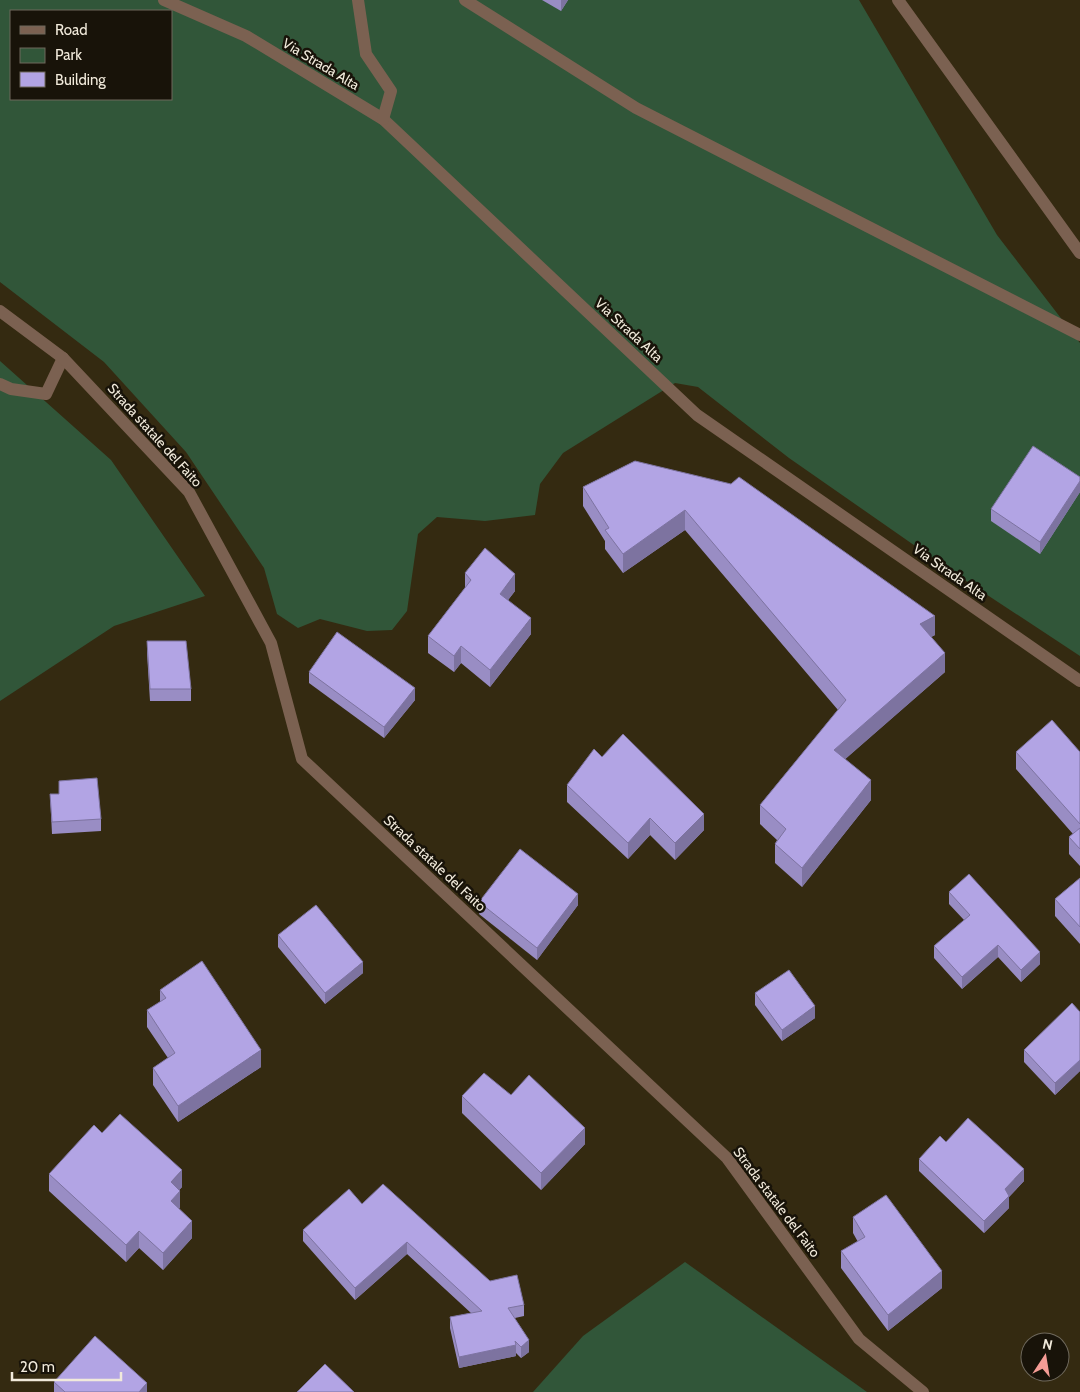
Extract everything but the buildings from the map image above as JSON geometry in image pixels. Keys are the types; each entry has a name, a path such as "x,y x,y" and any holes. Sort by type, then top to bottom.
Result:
{"street":[{"name":"Via Strada Alta","path":"164,0 246,36 382,119 697,415 1080,681"},
{"path":"358,0 366,54 391,91 382,119"},
{"path":"465,0 636,108 1080,335"},
{"path":"898,0 1080,253"},
{"name":"Strada statale del Faito","path":"0,311 63,358 189,492 271,643 302,759 727,1158 859,1339 923,1392"},
{"path":"0,384 11,390 46,394 63,358"}],"green space":[{"path":"0,0 859,0 997,235 1080,343 1080,656 954,573 789,458 698,387 675,383 563,453 540,484 535,515 485,521 437,517 418,534 407,611 392,630 367,631 320,619 298,628 277,614 264,568 186,452 104,362 0,282"},
{"path":"0,361 111,460 205,596 114,626 0,701"},
{"path":"685,1262 867,1392 533,1392 583,1336"}]}
